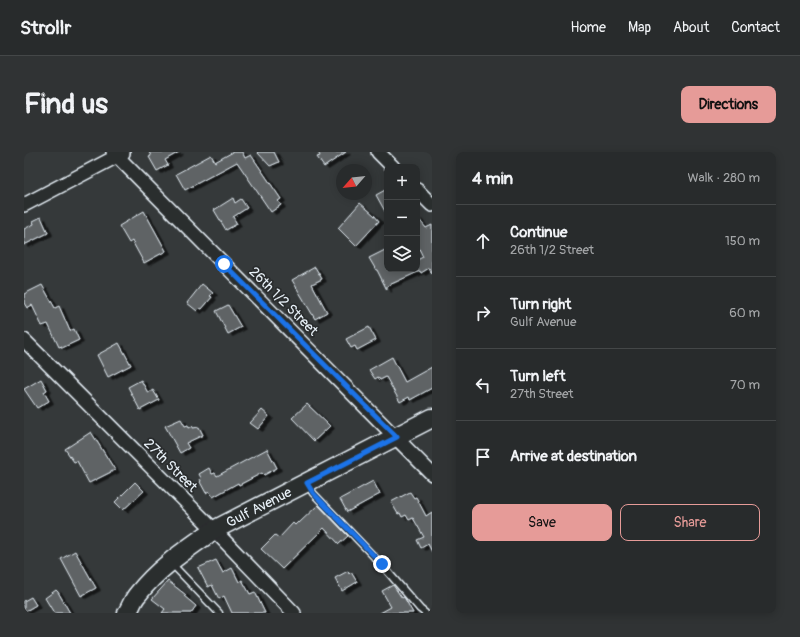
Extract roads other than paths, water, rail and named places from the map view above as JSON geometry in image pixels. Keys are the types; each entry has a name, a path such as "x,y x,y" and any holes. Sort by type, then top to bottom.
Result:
{"street":[{"path":"378,152 391,164"},
{"path":"24,206 118,153"},
{"name":"26th 1/2 Street","path":"118,153 432,474"},
{"path":"420,193 432,205"},
{"name":"27th Street","path":"24,340 214,530 294,613"},
{"name":"Gulf Avenue","path":"127,613 137,595 155,575 214,530 432,418"}],"lane":[{"path":"307,483 313,493 382,564 425,613"},
{"path":"171,562 219,613"}]}
